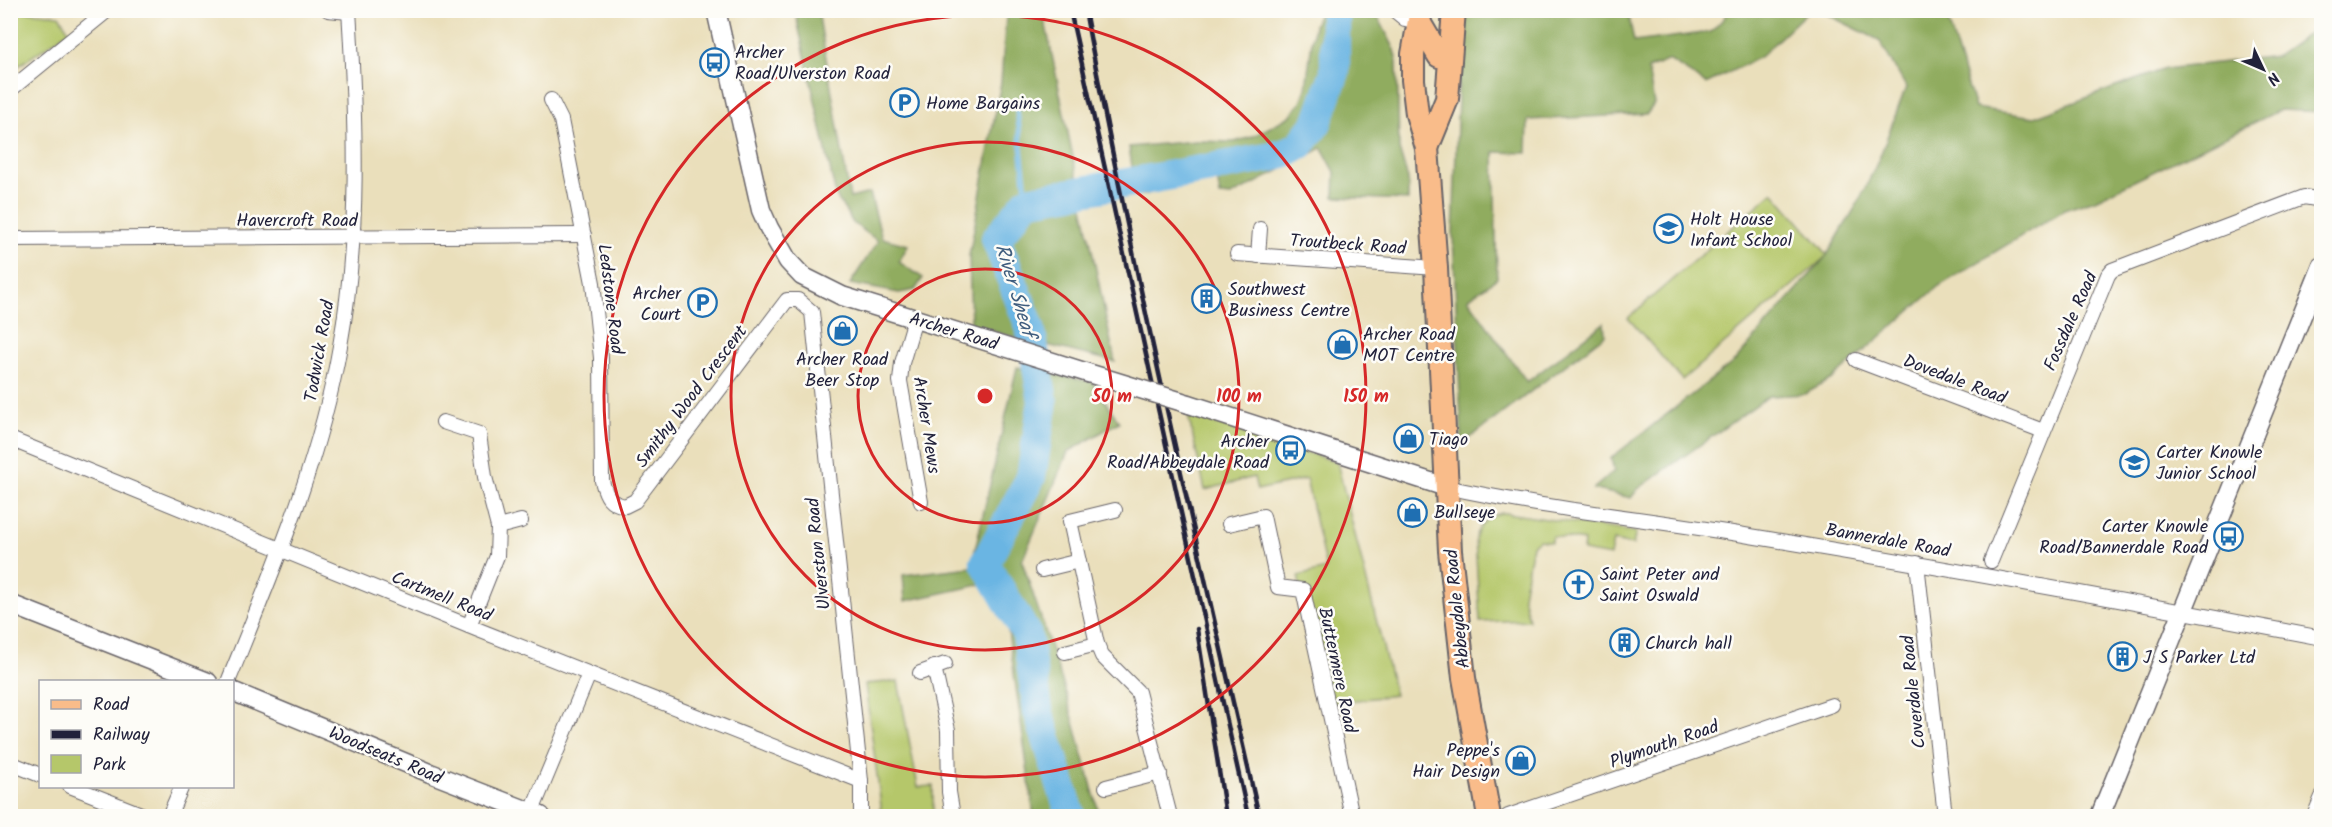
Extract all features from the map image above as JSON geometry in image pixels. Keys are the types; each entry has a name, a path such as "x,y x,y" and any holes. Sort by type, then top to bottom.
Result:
{"main road":[{"name":"Abbeydale Road","path":"1427,148 1435,124 1448,99 1454,10"},
{"name":"Abbeydale Road","path":"1427,13 1439,56 1435,124"},
{"name":"Abbeydale Road","path":"1427,13 1413,54 1413,80 1417,114 1427,148 1436,267 1450,551 1464,678 1489,816"}],"street":[{"path":"10,90 108,10"},
{"path":"327,10 349,11"},
{"name":"Archer Road","path":"716,10 761,210 782,252 802,276 822,288 915,319 1446,487"},
{"path":"1394,10 1405,18 1427,13"},
{"name":"Todwick Road","path":"228,680 282,550 327,407 340,346 351,238 355,167 349,11"},
{"name":"Ledstone Road","path":"551,100 561,120 593,283 601,358 602,480 606,496 615,504"},
{"name":"Fossdale Road","path":"1991,561 2043,431 2112,270 2304,197 2322,200"},
{"path":"1258,256 1260,229"},
{"name":"Havercroft Road","path":"10,239 584,235"},
{"name":"Troutbeck Road","path":"1237,254 1436,267"},
{"path":"2100,816 2322,266"},
{"name":"Smithy Wood Crescent","path":"615,504 625,506 635,501 786,301 792,299"},
{"name":"Ulverston Road","path":"792,299 807,305 813,314 861,781 861,816"},
{"name":"Archer Mews","path":"915,319 902,363 900,381 921,502"},
{"name":"Dovedale Road","path":"1856,360 2043,431"},
{"path":"443,422 479,434 483,466 498,527 497,556 469,626"},
{"name":"Cartmell Road","path":"10,439 469,626 861,781"},
{"name":"Bannerdale Road","path":"1446,487 1540,506 1683,525 1917,563 2322,638"},
{"path":"1115,510 1071,521 1097,644 1102,656 1138,692 1170,816"},
{"name":"Buttermere Road","path":"1229,524 1263,516 1278,587 1303,590 1352,816"},
{"path":"498,527 521,521"},
{"path":"1042,570 1079,561"},
{"name":"Coverdale Road","path":"1917,563 1945,816"},
{"path":"10,604 205,680"},
{"path":"1065,652 1097,644"},
{"path":"920,673 940,666 948,730 949,792 953,816"},
{"path":"534,815 589,674"},
{"name":"Woodseats Road","path":"234,692 534,815"},
{"name":"Plymouth Road","path":"1508,816 1832,705"},
{"path":"10,763 39,775"},
{"path":"1106,787 1160,774"},
{"path":"75,788 146,816"},
{"path":"169,816 181,788"},
{"path":"2314,816 2322,797"}],"green space":[{"path":"11,10 59,15 69,31 11,71"},
{"path":"795,11 818,11 850,198 870,193 882,238 908,245 899,262 923,278 915,290 899,293 850,284 878,241 853,223 836,196"},
{"path":"1016,11 1043,11 1115,362 971,326 969,256 1001,82 1006,17"},
{"path":"1320,11 1375,11 1393,46 1397,62 1399,149 1408,179 1408,200 1334,197 1335,172 1322,148 1231,196 1220,195 1213,155 1162,172 1150,193 1142,195 1136,193 1129,147 1196,141 1234,142 1252,137 1290,116 1301,102 1306,88 1314,25"},
{"path":"1461,11 1628,11 1634,42 1711,32 1725,17 1726,11 1808,11 1760,57 1706,84 1669,60 1648,69 1654,104 1647,114 1528,120 1527,153 1494,152 1497,278 1468,299 1527,382 1604,323 1605,335 1462,444 1453,236"},
{"path":"1820,11 1945,11 1975,108 2034,117 2165,69 2277,56 2321,25 2321,112 2280,110 2095,200 2064,210 1939,286 1832,379 1805,394 1769,396 1638,489 1631,498 1593,489 1614,471 1611,458 1736,360 1827,255 1858,203 1879,159 1906,87 1879,40"},
{"path":"1773,192 1828,255 1682,380 1628,318"},
{"path":"1017,367 1093,382 1119,422 1068,452 1022,561 1065,690 1100,816 1034,816 1005,609 988,583 905,601 903,575 971,567"},
{"path":"1188,415 1337,462 1395,695 1327,704 1298,576 1326,569 1306,479 1257,490 1254,477 1205,490"},
{"path":"1501,513 1636,532 1633,545 1613,541 1610,556 1583,551 1584,541 1552,536 1551,542 1539,540 1532,545 1523,596 1529,620 1480,622 1475,538 1485,522"},
{"path":"898,681 918,787 933,786 933,816 878,816 881,806 865,684"}],"waterway":[{"name":"River Sheaf","path":"1071,816 1038,711 1027,635 985,563 1031,477 1043,401 1030,327 996,239 1027,201 1272,157 1286,153 1300,145 1317,123 1335,72 1335,10"},
{"path":"1016,100 1027,201"}],"railway":[{"path":"1070,10 1248,816"},
{"path":"1085,10 1146,313 1259,816"},
{"path":"1197,629 1226,816"}],"place":[{"name":"Archer Road/Ulverston Road","path":"714,62"},
{"name":"Home Bargains","path":"905,103"},
{"name":"Holt House Infant School","path":"1669,229"},
{"name":"Southwest Business Centre","path":"1207,299"},
{"name":"Archer Court","path":"702,303"},
{"name":"Archer Road Beer Stop","path":"842,330"},
{"name":"Archer Road MOT Centre","path":"1342,344"},
{"name":"Tiago","path":"1408,439"},
{"name":"Archer Road/Abbeydale Road","path":"1290,451"},
{"name":"Carter Knowle Junior School","path":"2135,462"},
{"name":"Bullseye","path":"1413,512"},
{"name":"Carter Knowle Road/Bannerdale Road","path":"2229,536"},
{"name":"Saint Peter and Saint Oswald","path":"1579,584"},
{"name":"Church hall","path":"1624,643"},
{"name":"J S Parker Ltd","path":"2122,657"},
{"name":"Peppe's Hair Design","path":"1521,760"}]}
